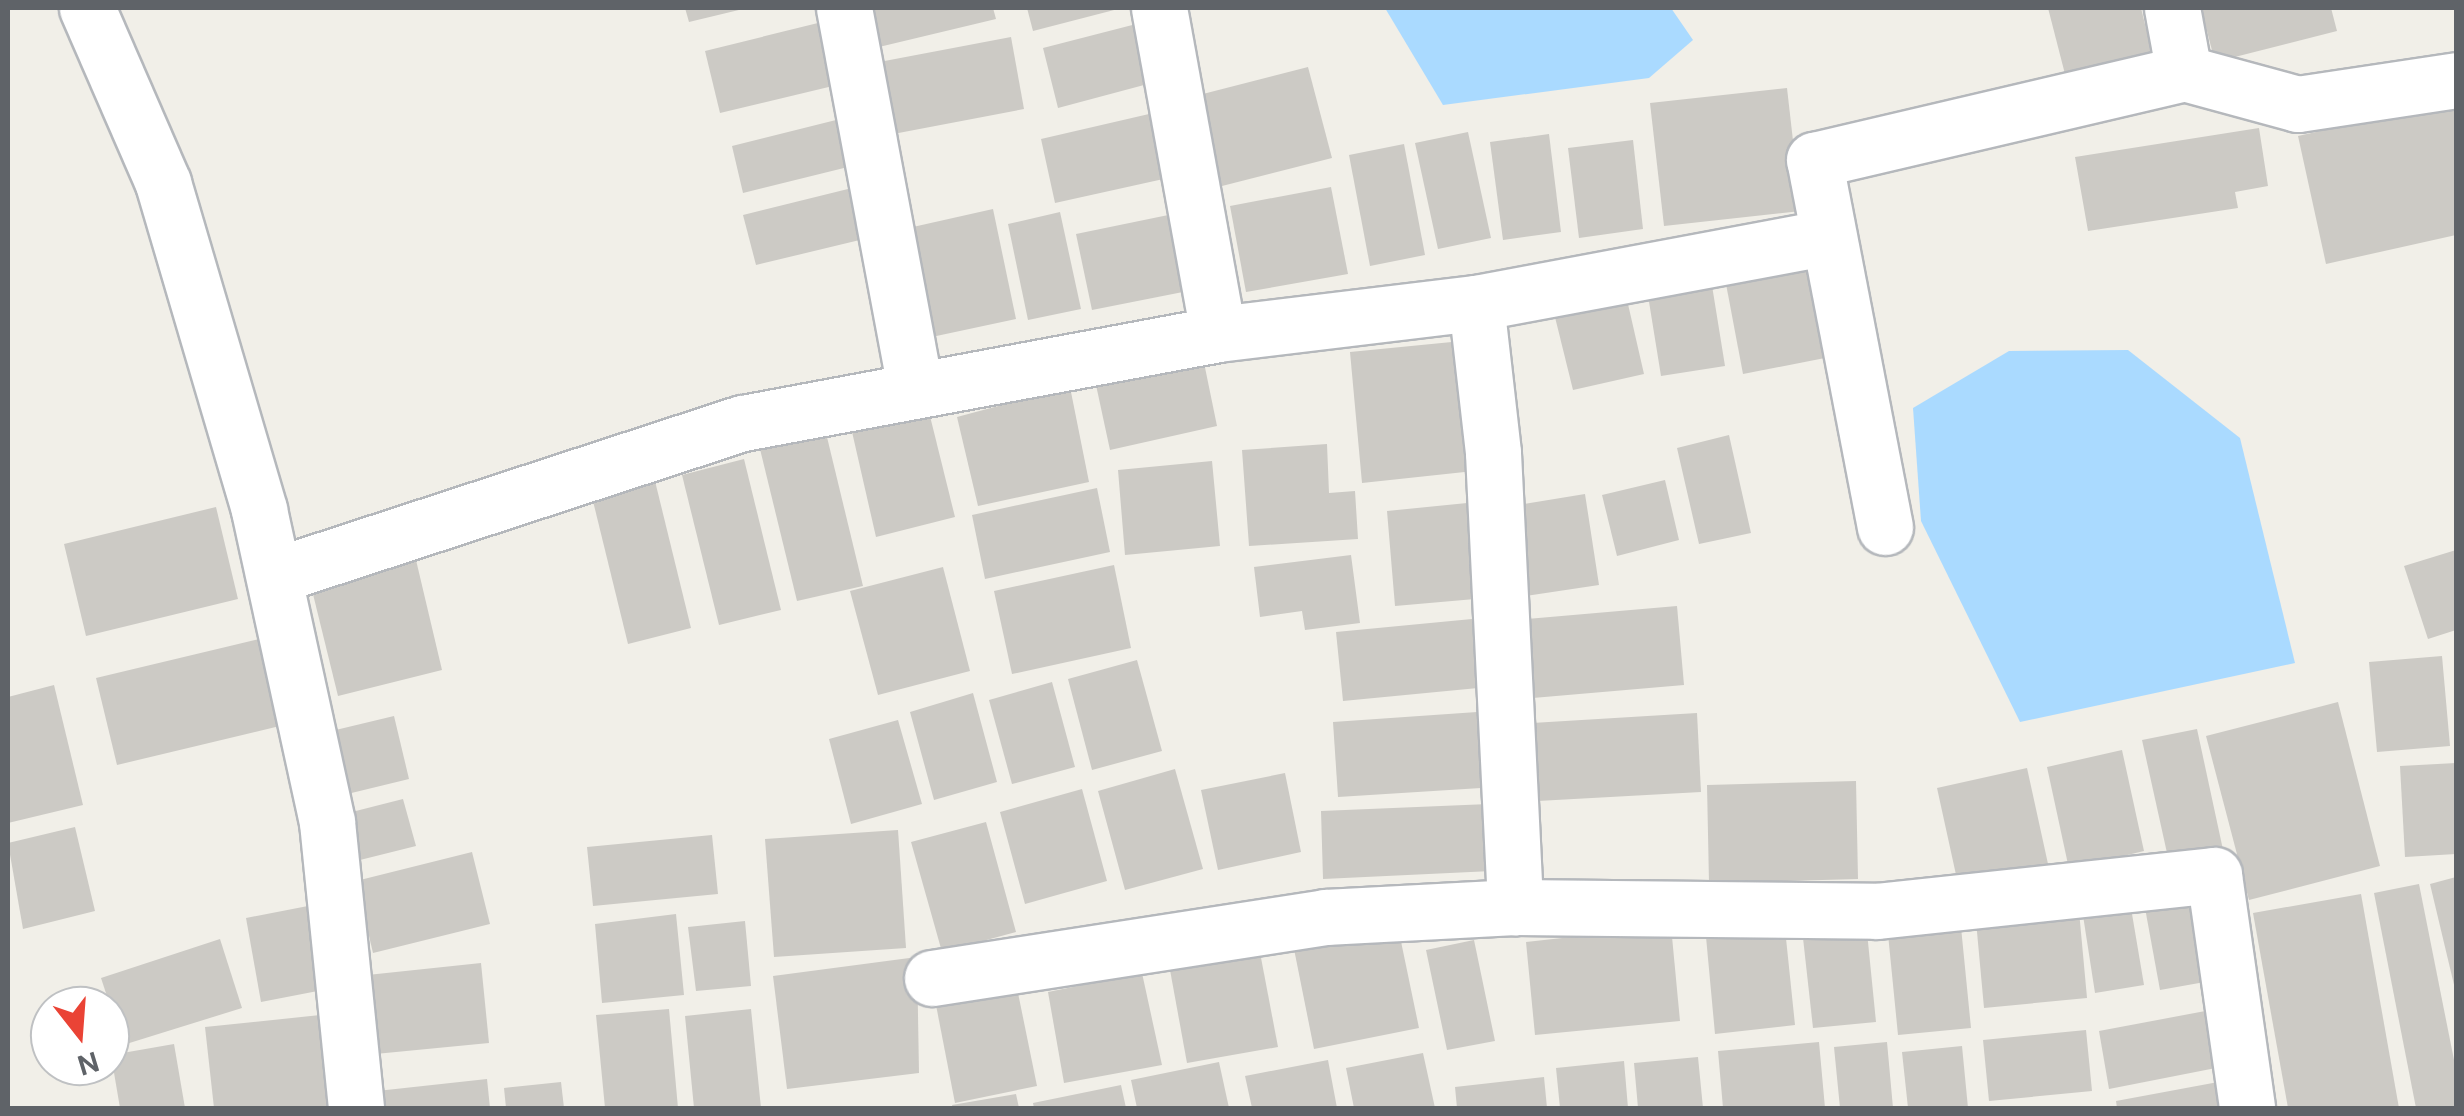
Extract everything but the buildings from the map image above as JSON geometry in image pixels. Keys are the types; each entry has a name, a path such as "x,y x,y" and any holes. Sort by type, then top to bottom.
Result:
{"street":[{"path":"87,8 163,183 274,576 327,822 356,1108"},
{"path":"844,8 915,388"},
{"path":"1159,8 1218,334"},
{"path":"2172,8 2184,73"},
{"path":"1885,527 1825,238 1814,160 2184,73 2298,104 2456,80"},
{"path":"274,576 744,422 1218,334 1476,303 1825,238"},
{"path":"1476,303 1493,452 1515,907"},
{"path":"932,978 1324,917 1515,907 1877,911 2214,875 2247,1108"}],"water":[{"path":"1385,8 1671,8 1693,40 1649,78 1443,105"},
{"path":"2128,350 2240,438 2295,663 2020,722 1921,521 1913,408 2009,351"}]}
